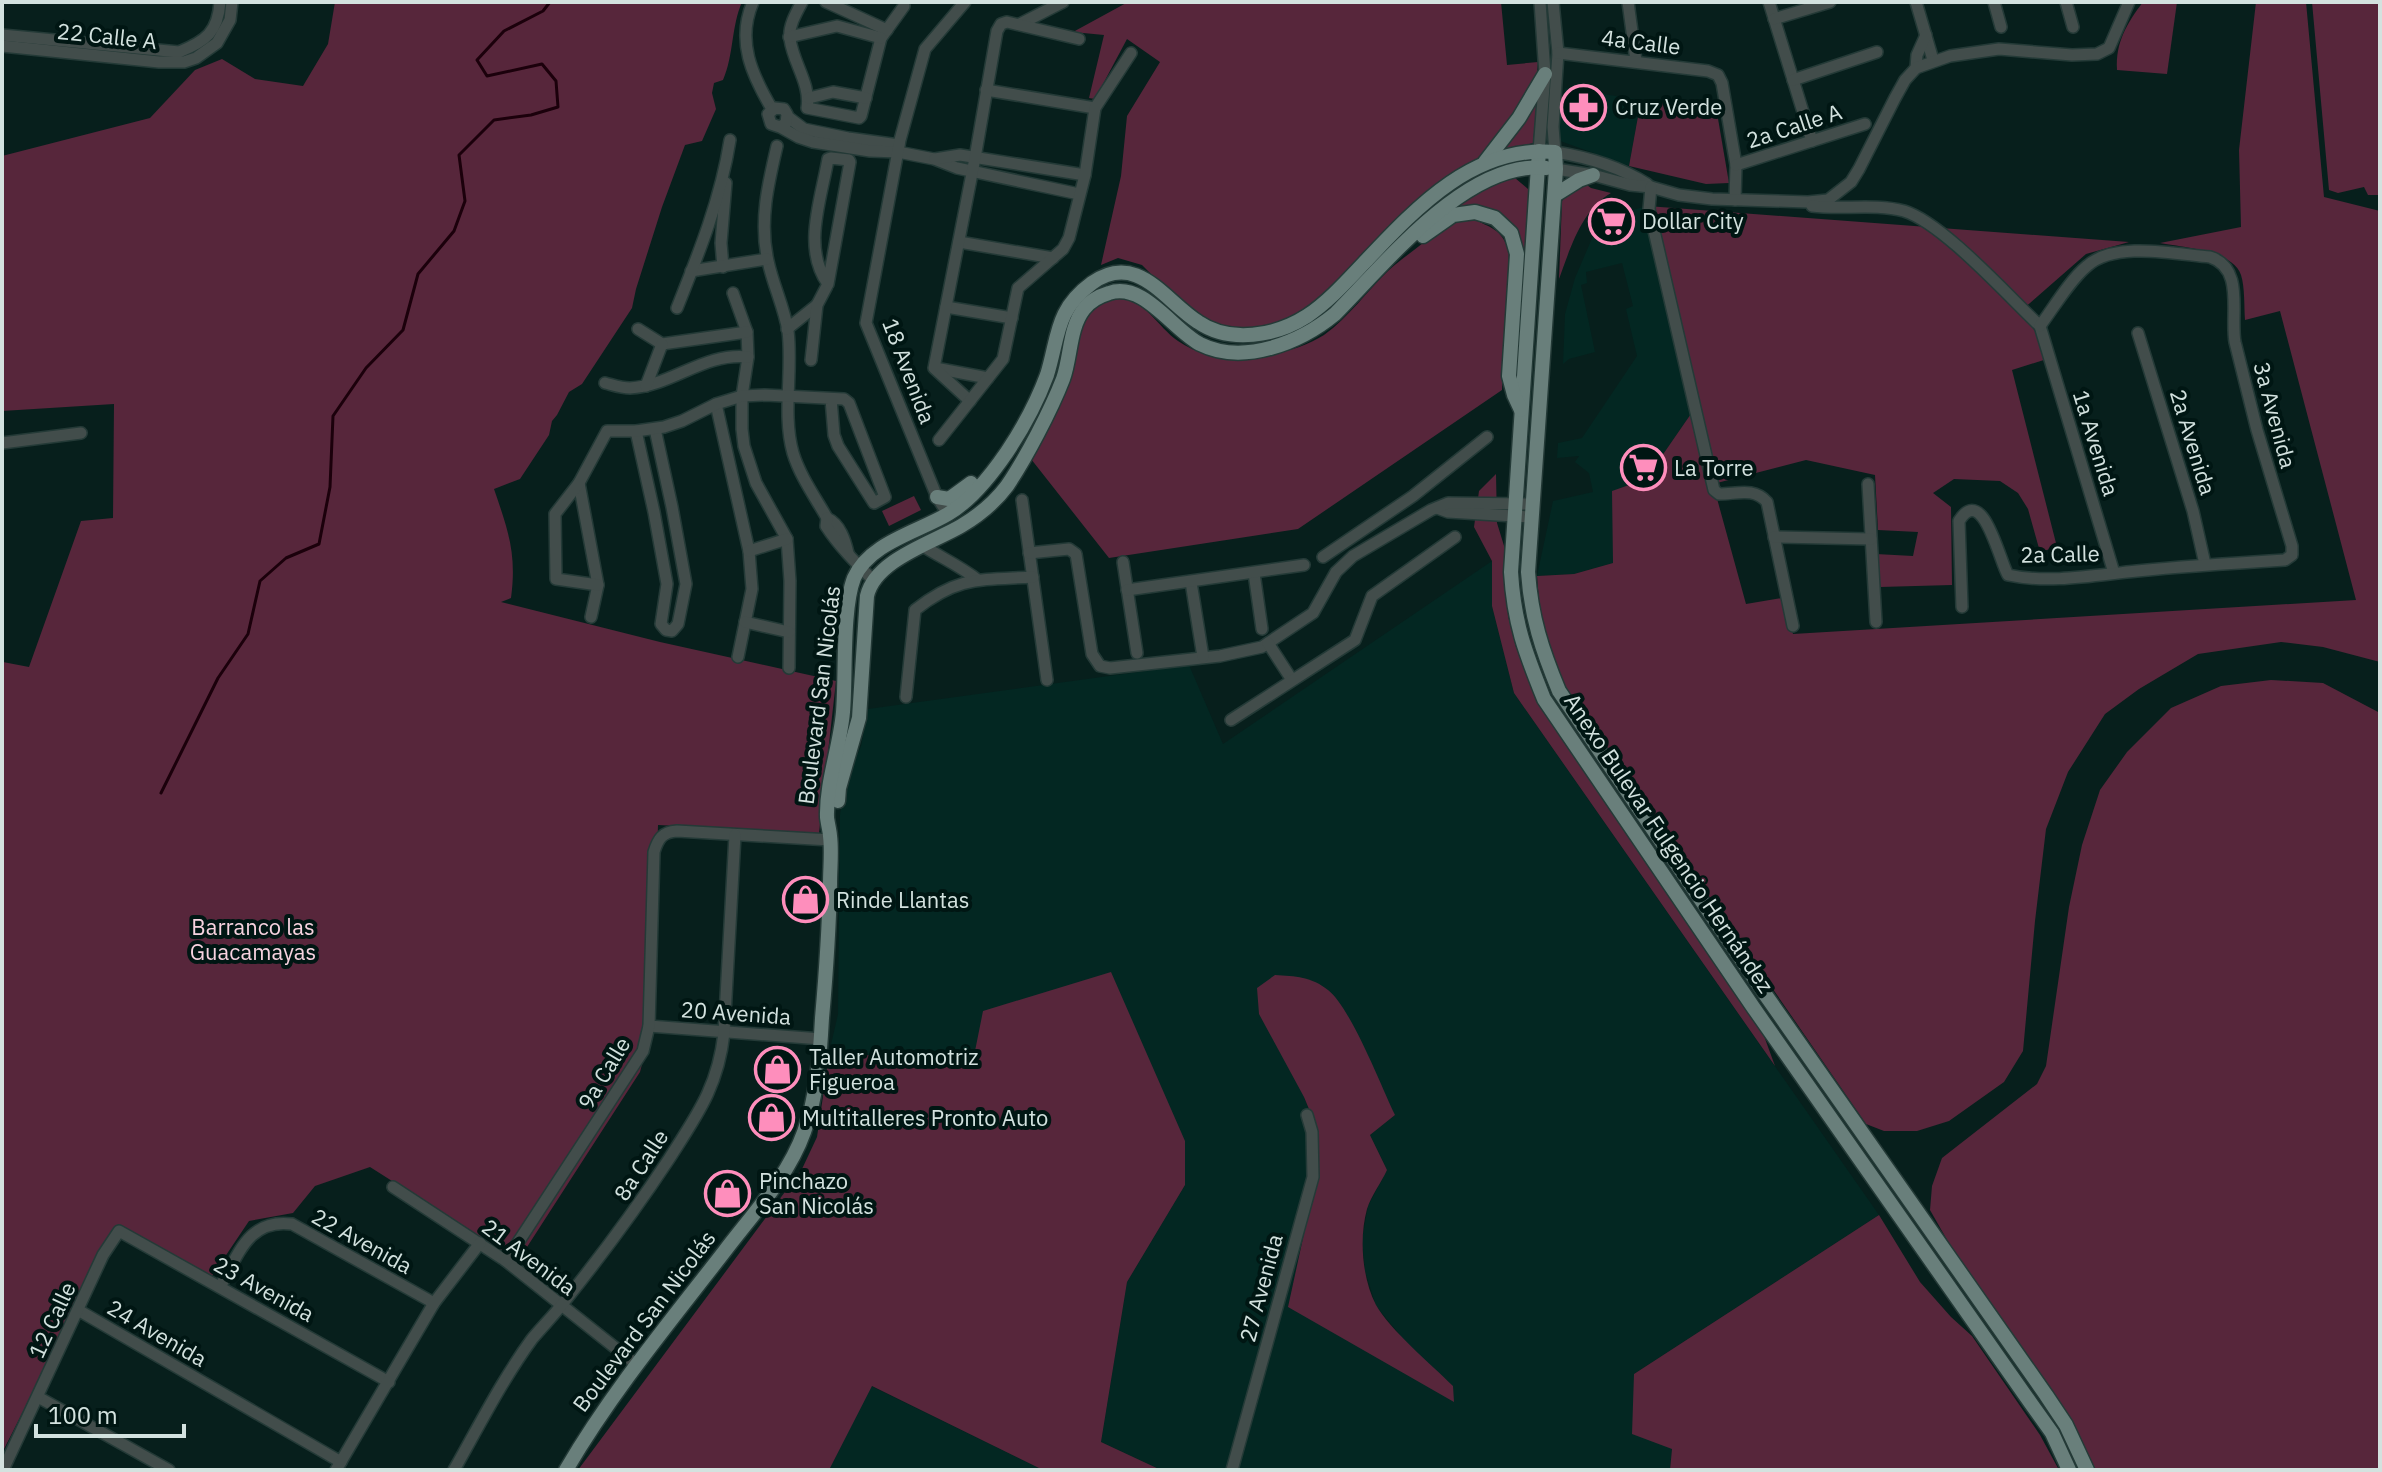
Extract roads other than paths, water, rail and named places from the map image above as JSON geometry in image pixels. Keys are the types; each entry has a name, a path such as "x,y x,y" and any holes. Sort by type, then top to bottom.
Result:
{"main road":[{"path":"1481,166 1519,118 1545,74"},
{"name":"Anexo Bulevar Fulgencio Hernández","path":"1539,151 1511,572 1513,606 1523,648 1544,699 1753,1007 2052,1433 2069,1470"},
{"name":"Boulevard San Nicolás","path":"566,1470 594,1421 779,1179 804,1133 814,1094 821,1039 829,935 830,836 827,820 842,718 848,607 852,582 860,568 889,544 948,514 970,497 1003,458 1026,422 1044,382 1065,310 1093,283 1110,273 1129,272 1149,281 1201,325 1223,333 1245,335 1284,329 1322,305 1431,196 1456,179 1511,154 1555,152"},
{"name":"Anexo Bulevar Fulgencio Hernández","path":"1555,152 1555,195 1528,572 1530,604 1540,643 1559,691 1767,997 2046,1395 2066,1425 2087,1470"},
{"name":"Boulevard San Nicolás","path":"830,836 839,788 859,718 867,596 873,580 902,557 976,516 1006,488 1064,376 1083,309 1096,298 1113,291 1129,291 1145,299 1179,330 1201,344 1220,351 1244,352 1282,345 1319,327 1433,216 1471,189 1516,169 1556,169"},
{"path":"1555,195 1593,175"},
{"path":"1379,271 1403,256 1426,232 1453,215 1485,213 1504,225 1515,243 1517,254 1509,376 1522,412"},
{"path":"937,497 945,500 954,498 978,476 997,455 1044,382"},
{"path":"926,544 949,525 951,520 948,514"}],"street":[{"name":"22 Calle A","path":"182,57 214,28 219,20 220,2"},
{"name":"22 Calle A","path":"2,46 159,62 206,51 217,43 230,20 232,2"},
{"path":"753,2 746,26 745,46 754,75 772,109 768,114 774,126 784,122 798,137 813,142 870,151 899,146 973,171 1079,194"},
{"path":"802,2 789,37 809,98 807,108 859,118 884,34 904,6"},
{"path":"826,2 884,34"},
{"name":"18 Avenida","path":"948,514 937,497 866,324 899,146 925,49 965,2"},
{"path":"1020,24 1063,2"},
{"path":"1539,151 1545,74 1540,2"},
{"path":"1553,2 1558,53 1553,127 1555,152 1635,176 1651,187"},
{"path":"1628,2 1636,61"},
{"path":"1769,2 1812,141"},
{"path":"1774,19 1830,2"},
{"path":"1916,2 1933,60"},
{"path":"1994,2 2001,27"},
{"path":"2066,2 2073,27"},
{"path":"1556,169 1695,197 1828,200 1851,182 1900,89 1916,68 1933,60 1999,49 2097,54 2109,48 2129,2"},
{"path":"934,368 997,31 1001,24 1007,22 1079,39"},
{"path":"789,37 837,26 884,34"},
{"name":"22 Calle A","path":"2,35 182,57"},
{"path":"1916,68 1917,55 1926,35"},
{"path":"1793,80 1877,52"},
{"path":"939,440 1003,359 1019,287 1063,249 1069,238 1085,175 1095,108 1131,53"},
{"name":"4a Calle","path":"1558,53 1636,61 1718,75 1736,165"},
{"path":"986,90 1095,108"},
{"path":"809,98 833,92 866,98"},
{"name":"2a Calle A","path":"1736,165 1865,124"},
{"path":"677,308 725,174 730,140"},
{"path":"777,146 764,211 767,259 787,329 789,429 793,452 827,518 826,526 838,545 873,580"},
{"path":"934,159 960,155 1085,175"},
{"path":"811,360 817,305 828,284 850,162 831,158 828,159 813,244 818,268 828,284"},
{"path":"1735,200 1736,165"},
{"path":"723,267 721,243 727,186 725,174"},
{"path":"1651,187 1649,209 1714,490 1719,494 1751,491 1767,502 1793,626"},
{"path":"1783,201 1829,208 1884,207 1915,216 1948,238 2040,326"},
{"path":"959,242 1053,258"},
{"name":"3a Avenida","path":"2040,326 2085,267 2095,260 2126,251 2220,260 2227,267 2233,283 2235,342 2292,555"},
{"path":"691,271 767,259"},
{"path":"733,293 747,332 742,429 749,466 787,539 789,668"},
{"path":"787,329 817,305"},
{"path":"946,307 1012,318"},
{"name":"1a Avenida","path":"2040,326 2114,573"},
{"path":"638,329 662,344 747,332"},
{"name":"2a Avenida","path":"2138,333 2193,511 2205,564"},
{"path":"646,386 662,344"},
{"path":"605,383 629,388 646,386 717,358 748,357"},
{"path":"934,368 988,378"},
{"path":"934,368 970,401"},
{"path":"598,585 556,578 555,514 579,483 605,432 655,429 742,396 841,398 849,403 885,497 874,503 838,446 831,399"},
{"path":"716,404 749,551 752,589 738,657"},
{"path":"636,431 667,584 661,624 672,631 678,624 686,584 655,429"},
{"path":"2,443 81,433"},
{"path":"1323,557 1421,490 1487,437"},
{"path":"579,483 598,585 591,617"},
{"path":"1868,484 1876,622"},
{"path":"1022,500 1047,680"},
{"path":"1029,553 1069,549 1076,554 1092,654 1100,666 1110,668 1254,650 1313,613 1336,572 1361,552 1448,503 1532,510"},
{"path":"654,512 672,507"},
{"name":"2a Calle","path":"1962,607 1959,521 1966,514 1976,511 1987,520 2003,568 2008,575 2018,577 2058,578 2285,560 2292,555"},
{"path":"1353,537 1361,552"},
{"path":"1231,720 1355,640 1372,596 1455,537"},
{"path":"1774,537 1871,539"},
{"path":"749,551 787,539"},
{"path":"926,544 948,562 958,564 973,581"},
{"path":"1123,562 1137,653"},
{"path":"1127,590 1304,565"},
{"path":"1254,573 1262,629"},
{"path":"906,697 915,610 948,588 973,581 1033,577"},
{"path":"1191,582 1203,657"},
{"path":"745,622 789,632"},
{"path":"1268,643 1292,680"},
{"name":"9a Calle","path":"506,1261 638,1061 646,1043 654,852 659,838 677,831 735,835"},
{"path":"735,835 830,836"},
{"name":"8a Calle","path":"454,1470 511,1370 635,1210 693,1122 714,1083 724,1033 735,835"},
{"name":"20 Avenida","path":"649,1026 821,1039"},
{"name":"27 Avenida","path":"1232,1470 1313,1177 1312,1132 1307,1115"},
{"name":"21 Avenida","path":"393,1187 506,1261 637,1365"},
{"name":"22 Avenida","path":"220,1287 248,1238 268,1225 292,1224 434,1303"},
{"name":"23 Avenida","path":"119,1231 389,1382"},
{"name":"12 Calle","path":"3,1470 103,1255 119,1231"},
{"path":"339,1466 434,1303 480,1243"},
{"name":"24 Avenida","path":"78,1310 339,1466"},
{"path":"38,1397 169,1470"}],"waterway":[{"path":"161,793 218,678 248,634 260,581 286,558 319,544 330,487 333,416 366,368 403,330 418,274 454,231 465,201 459,155 494,120 531,115 558,107 556,81 542,64 487,76 477,60 504,31 543,11 550,2"}],"place":[{"name":"Cruz Verde","path":"1584,107"},
{"name":"Dollar City","path":"1611,221"},
{"name":"La Torre","path":"1643,468"},
{"name":"Rinde Llantas","path":"805,900"},
{"name":"Taller Automotriz Figueroa","path":"778,1070"},
{"name":"Multitalleres Pronto Auto","path":"771,1118"},
{"name":"Pinchazo San Nicolás","path":"728,1194"}],"park label":[{"name":"Barranco las Guacamayas","path":"253,940"}]}
